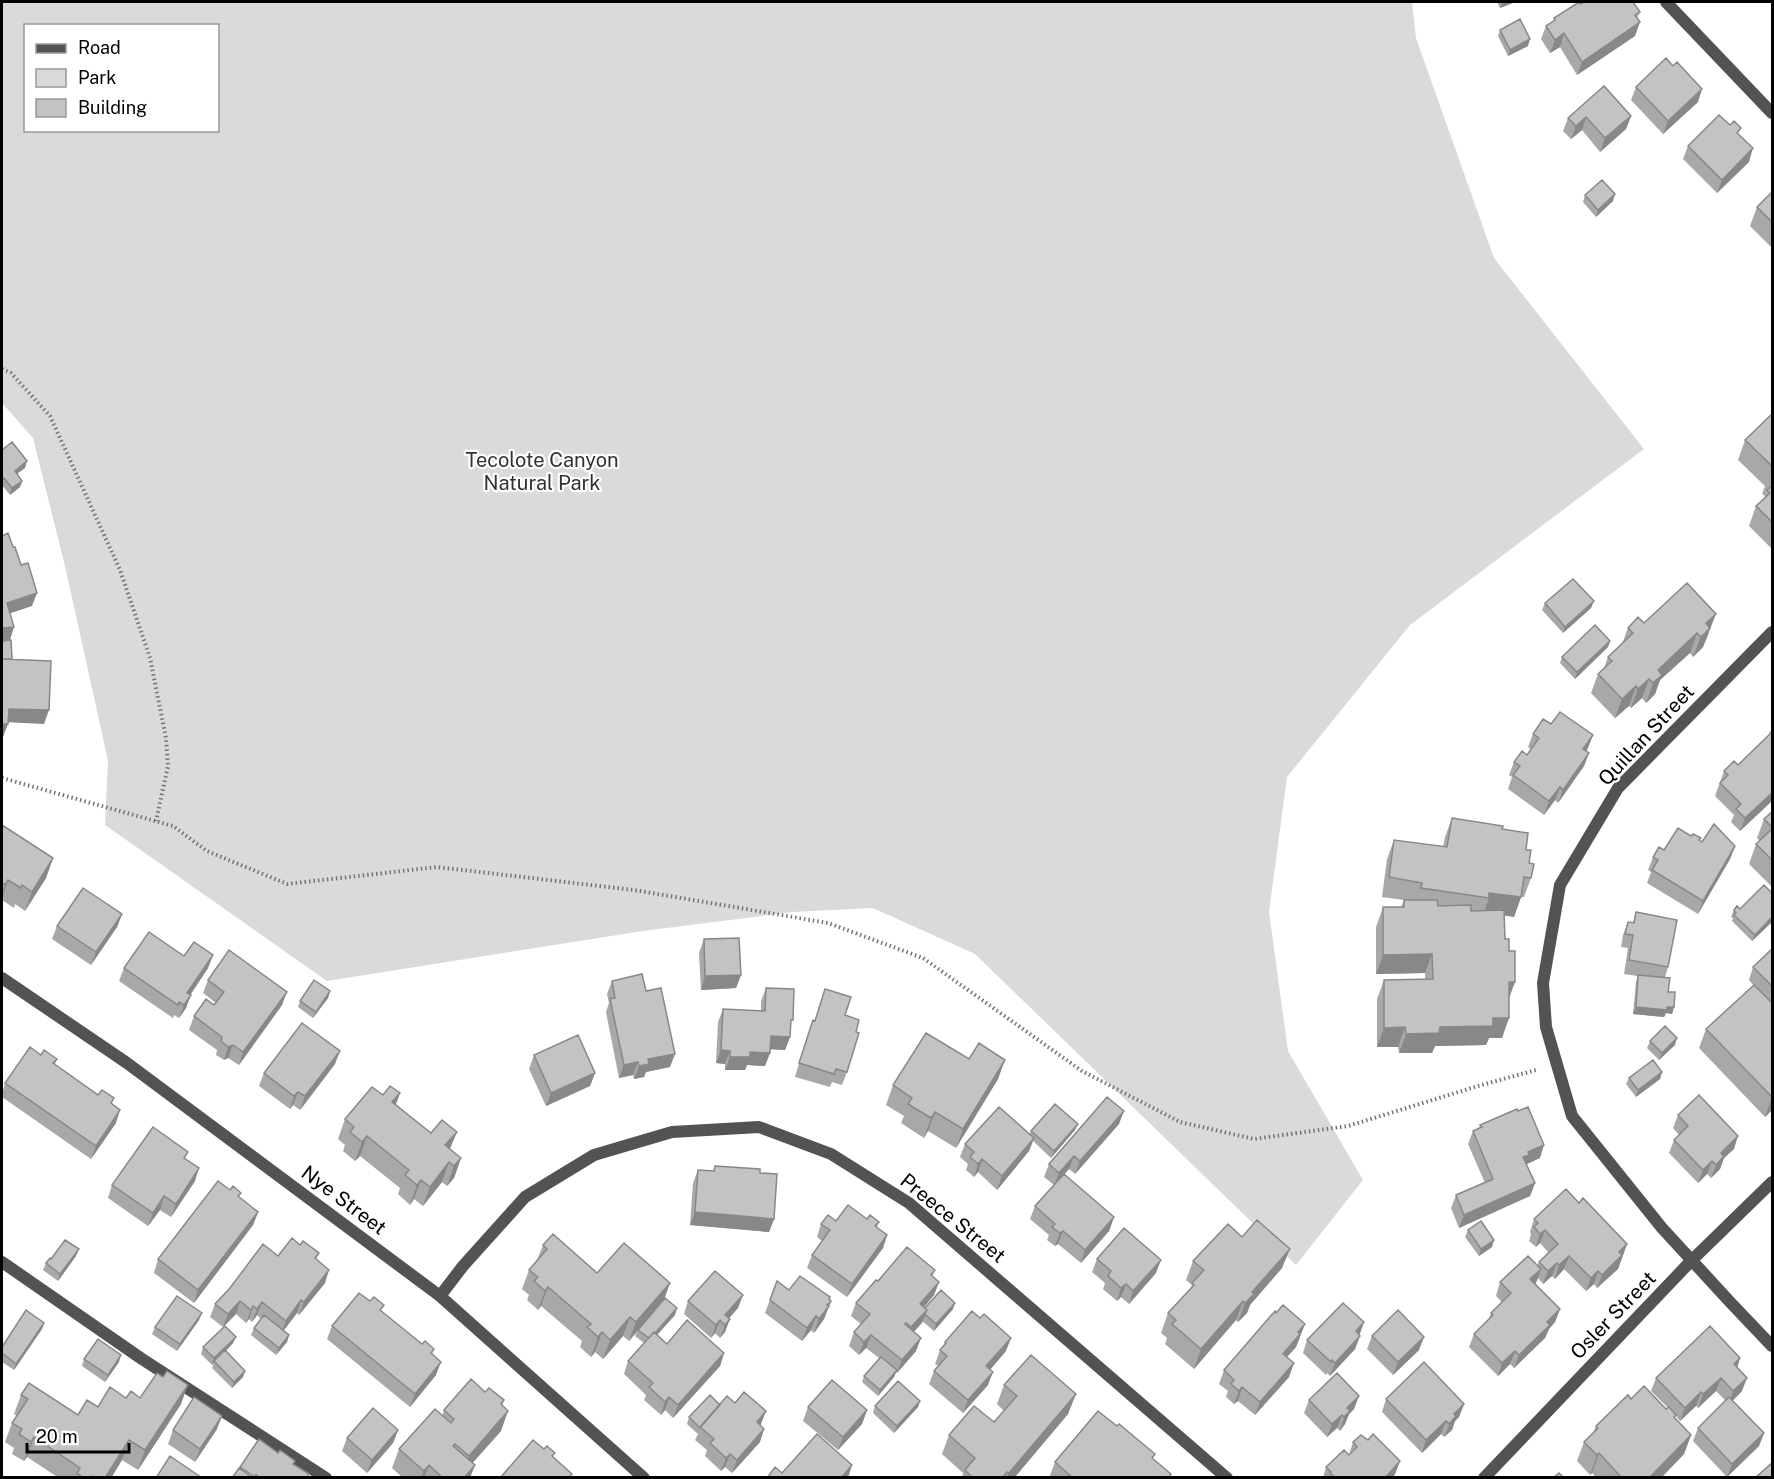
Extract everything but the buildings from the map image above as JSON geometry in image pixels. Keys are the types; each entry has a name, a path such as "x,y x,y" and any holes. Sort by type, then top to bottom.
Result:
{"street":[{"path":"1666,2 1773,113"},
{"name":"Quillan Street","path":"1773,632 1618,788 1560,885 1543,982 1546,1028 1572,1116 1662,1228 1773,1346"},
{"name":"Nye Street","path":"2,978 127,1063 440,1296 645,1478"},
{"name":"Preece Street","path":"440,1296 463,1266 525,1197 594,1155 672,1132 759,1127 831,1154 909,1203 1227,1478"},
{"name":"Osler Street","path":"1484,1478 1691,1261 1773,1182"},
{"path":"2,1262 142,1359 326,1478"}],"path":[{"path":"2,369 11,373 50,416 120,570 150,658 166,738 168,766 156,821"},
{"path":"2,778 173,826 207,851 287,884 437,867 634,890 828,923 922,958 1082,1071 1180,1122 1254,1139 1348,1126 1557,1064"}],"green space":[{"name":"Tecolote Canyon Natural Park","path":"2,2 1412,2 1416,38 1494,258 1644,449 1410,625 1287,777 1269,912 1288,1051 1363,1180 1296,1265 975,954 873,908 793,912 643,931 327,981 105,825 108,761 65,566 33,438 2,403"}]}
